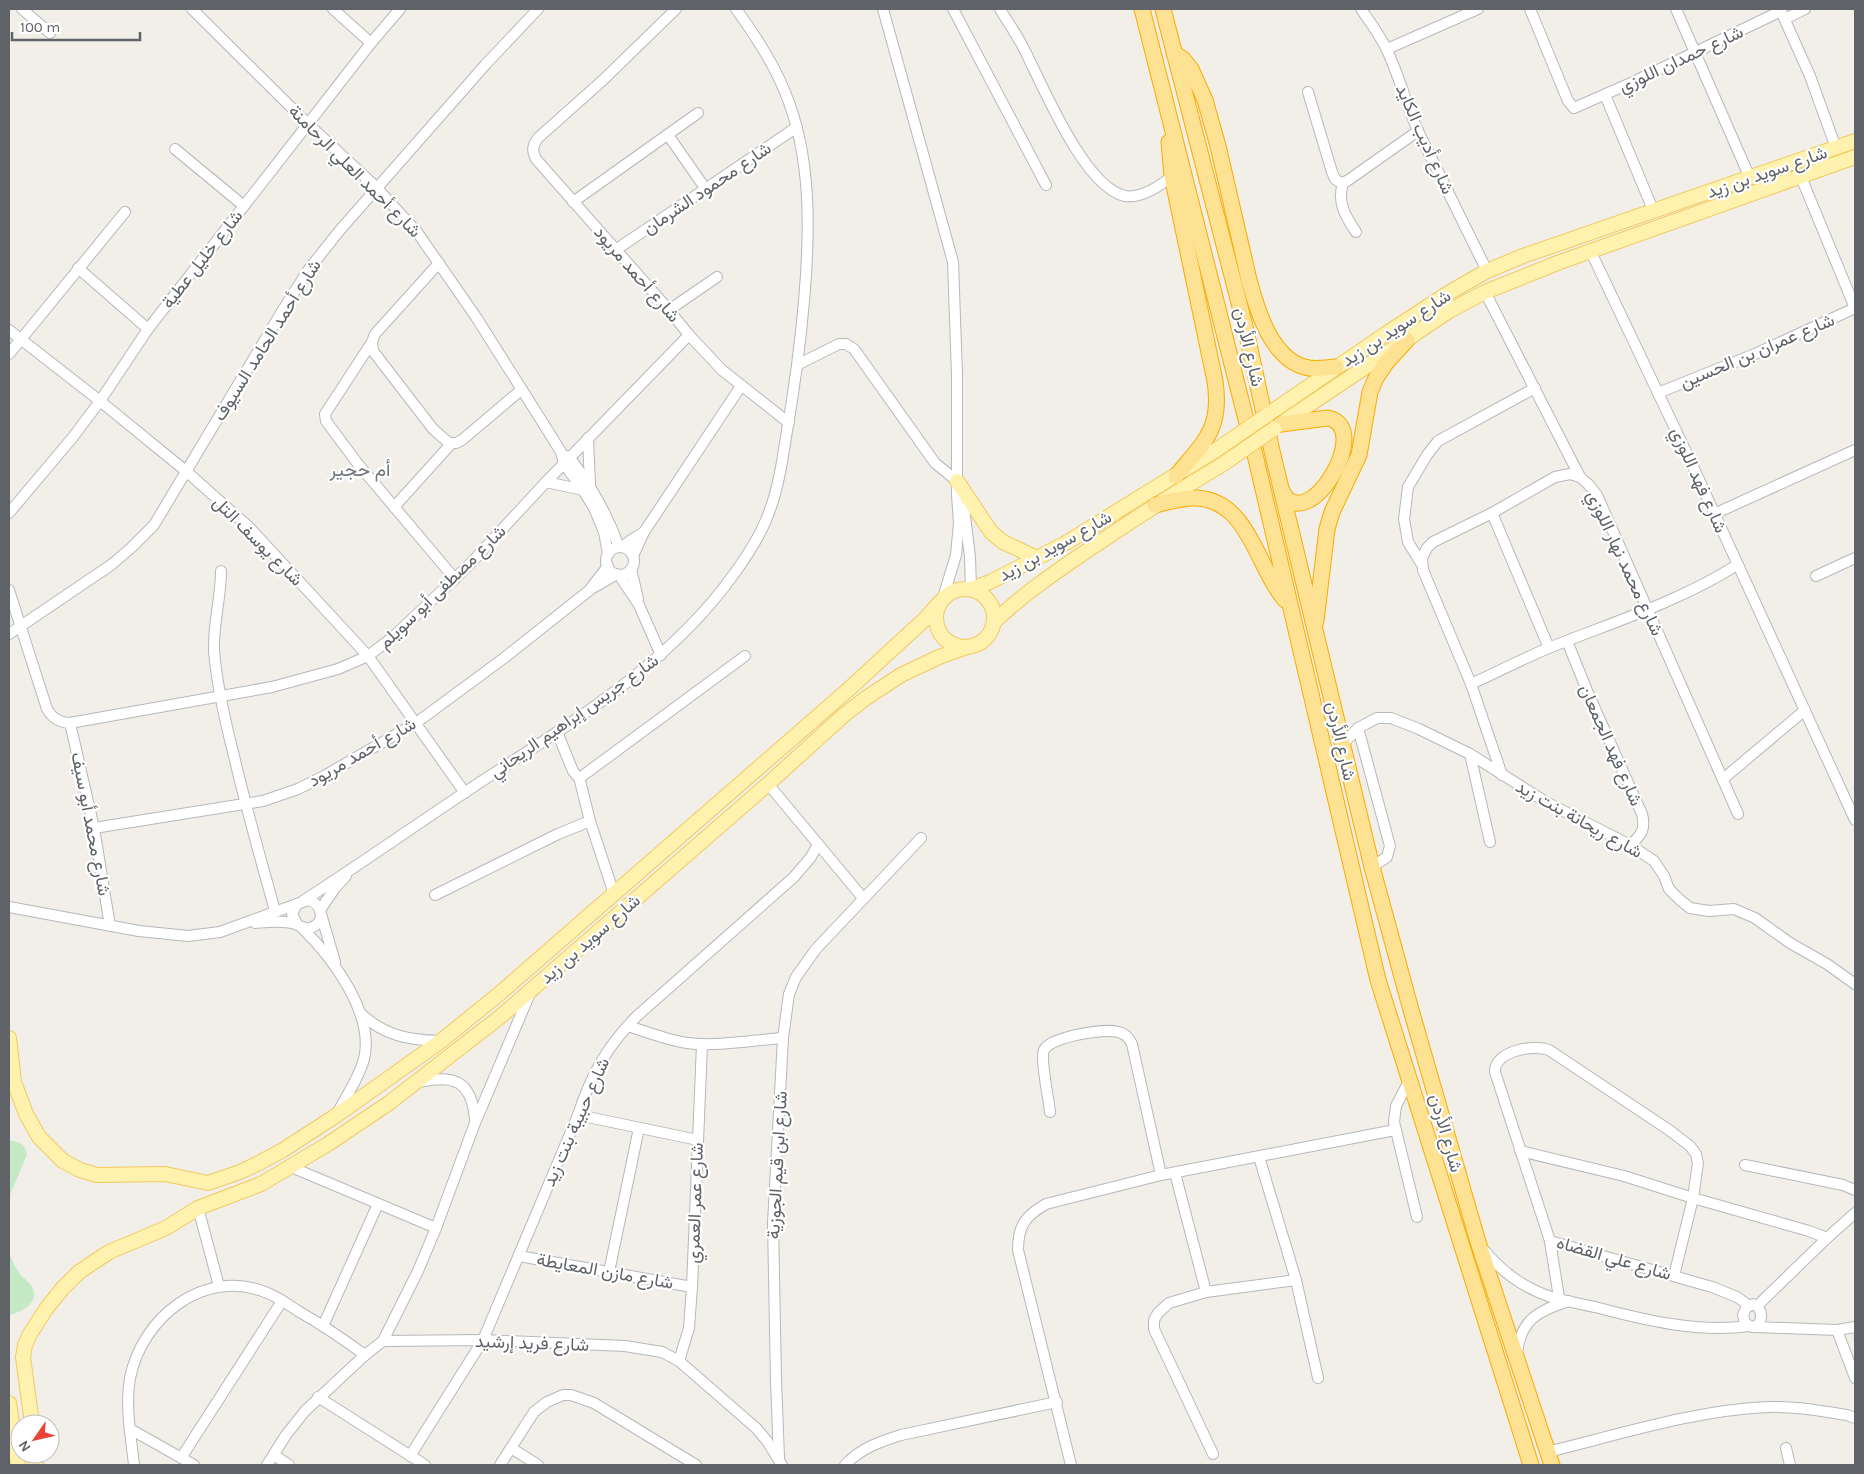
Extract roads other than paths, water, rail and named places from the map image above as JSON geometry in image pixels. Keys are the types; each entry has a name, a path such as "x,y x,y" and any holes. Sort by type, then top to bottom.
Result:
{"highway":[{"path":"1142,9 1161,81 1215,381 1217,404 1214,424 1209,435 1176,476"},
{"name":"شارع الأردن","path":"1163,9 1242,317 1372,867 1478,1242 1550,1458"},
{"path":"1174,53 1192,68 1205,100 1220,154 1248,280 1265,329 1279,349 1297,364 1308,368 1336,367"},
{"name":"شارع الأردن","path":"1177,172 1256,459 1378,980 1531,1465"},
{"path":"1315,630 1327,529 1332,512 1359,455 1366,403 1376,378 1386,363 1407,340"},
{"path":"1278,426 1332,418 1340,424 1344,432 1343,447 1338,465 1328,483 1314,497 1303,503 1295,503 1288,499 1281,488"},
{"path":"1155,505 1196,498 1211,500 1228,510 1245,530 1276,586 1290,605"}],"main road":[{"name":"شارع سويد بن زيد","path":"971,589 990,582 1072,540 1176,476 1336,367 1450,292 1487,271 1523,256 1855,141"},
{"name":"شارع سويد بن زيد","path":"994,622 1011,605 1058,570 1155,505 1223,464 1449,311 1485,292 1531,272 1855,157"},
{"path":"957,481 991,532 1003,542 1037,558"},
{"path":"958,589 971,589 980,592 991,605 994,622 988,636 982,642 967,647 949,643 942,637 935,620 941,600 958,589"},
{"name":"شارع سويد بن زيد","path":"9,1038 12,1071 17,1092 26,1114 39,1137 63,1161 89,1174 105,1176 165,1174 208,1183 258,1164 337,1115 441,1041 499,994 849,689 925,620 941,600"},
{"name":"شارع سويد بن زيد","path":"31,1414 24,1351 30,1334 46,1309 70,1280 89,1264 109,1252 166,1228 198,1208 242,1193 261,1184 349,1130 416,1083 500,1017 866,698 914,668 967,647"},
{"path":"9,1402 18,1465"}],"street":[{"path":"22,9 50,33"},
{"name":"شارع أحمد العلي الرحامنة","path":"192,9 308,124 377,188 410,223 476,317 565,458 604,510 620,547"},
{"path":"333,9 371,43"},
{"name":"شارع خليل عطية","path":"9,513 73,438 148,329 371,43 400,9"},
{"name":"شارع أحمد الحامد السيوف","path":"9,634 131,548 143,537 161,515 297,286 335,236 486,64 538,9"},
{"name":"شارع أحمد مريود","path":"676,9 603,80 538,138 532,148 536,159 617,249 689,335 741,386 789,423"},
{"name":"شارع جريس إبراهيم الريحاني","path":"9,907 163,935 188,936 211,934 247,923 300,902 351,870 607,697 661,655 701,616 716,598 747,557 769,514 780,473 799,364 805,289 807,219 805,171 797,127 786,94 772,65 736,9"},
{"path":"883,9 953,262 957,375 959,537 956,555 941,600"},
{"path":"952,9 1046,185"},
{"path":"1000,9 1022,46 1075,147 1096,176 1106,186 1124,195 1139,195 1177,172"},
{"name":"شارع أديب الكايد","path":"1361,9 1377,31 1387,50 1418,131 1487,271"},
{"path":"1387,50 1462,12 1478,9"},
{"name":"شارع حمدان اللوزي","path":"1530,9 1570,105 1574,108 1782,13 1805,9"},
{"path":"1676,9 1750,178"},
{"path":"1782,13 1810,76 1836,148"},
{"path":"1308,92 1332,172 1335,178 1343,183"},
{"path":"1606,94 1654,212"},
{"path":"573,202 698,112"},
{"name":"شارع محمود الشرمان","path":"617,249 797,127"},
{"path":"1356,232 1348,220 1341,203 1340,194 1343,183 1418,131"},
{"path":"668,135 705,188"},
{"path":"175,149 244,206"},
{"path":"1800,177 1855,308"},
{"path":"9,354 125,212"},
{"name":"شارع فهد اللوزي","path":"1591,252 1855,820"},
{"path":"439,263 376,334 325,414 329,427 455,579"},
{"path":"78,268 148,329"},
{"path":"669,310 717,277"},
{"path":"1485,292 1580,477"},
{"name":"شارع عمران بن الحسين","path":"1658,393 1755,354 1855,308"},
{"name":"شارع يوسف التل","path":"9,330 187,472 250,528 368,656 465,793"},
{"name":"شارع مصطفى أبو سويلم","path":"70,724 272,687 338,668 368,656 393,637 455,579 546,482 565,458 588,438 689,335"},
{"path":"372,342 373,351 422,415 442,438 451,444"},
{"path":"799,364 839,344 854,349 935,463 957,481 966,517 971,589"},
{"path":"633,556 644,532 741,386"},
{"path":"1502,775 1471,684 1421,563 1408,542 1404,518 1408,486 1438,441 1535,388"},
{"path":"394,507 451,444 462,440 521,390"},
{"name":"شارع أحمد العلي الرحامنة","path":"588,438 587,488 604,532 608,554"},
{"path":"1714,514 1854,452"},
{"name":"شارع محمد نهار اللوزي","path":"1421,563 1427,548 1433,542 1462,526 1492,513 1555,477 1570,474 1580,477 1597,495 1646,610 1683,687 1738,814"},
{"path":"546,482 587,488"},
{"path":"1492,513 1549,648"},
{"path":"620,547 630,551 633,556 634,563 631,569 624,574 612,572 608,566 608,554 613,549 620,547 644,532"},
{"path":"1816,576 1855,558"},
{"path":"1471,684 1549,648 1646,610 1697,587 1737,565"},
{"name":"شارع أحمد مريود","path":"591,589 608,566"},
{"path":"631,569 639,605"},
{"path":"220,571 221,588 215,614 214,638 219,697 245,804 275,911"},
{"path":"618,574 639,605 661,655"},
{"name":"شارع أحمد مريود","path":"94,828 245,804 279,796 324,776 416,723 497,663 591,589 618,574"},
{"path":"9,590 47,709 56,720 70,724"},
{"name":"شارع فهد الجمعان","path":"1567,641 1642,814 1644,829 1630,845"},
{"path":"580,777 745,656"},
{"path":"1723,779 1805,710"},
{"name":"شارع ريحانة بنت زيد","path":"1342,746 1358,728 1377,718 1391,718 1470,754 1546,802 1630,845 1654,861 1664,876 1669,889 1690,908 1709,911 1734,909 1755,918 1790,943 1827,964 1855,984"},
{"name":"شارع محمد أبو سيف","path":"70,724 94,828 110,926"},
{"path":"1358,728 1390,846 1387,857 1372,867"},
{"path":"557,732 573,770 580,777 590,821 614,894"},
{"path":"1470,754 1490,842"},
{"path":"768,784 863,898"},
{"path":"435,895 576,826 590,821"},
{"name":"شارع ابن قيم الجوزية","path":"781,1462 775,1370 773,1223 783,1038 789,994 796,977 816,949 921,838"},
{"name":"شارع حبيبة بنت زيد","path":"410,1456 483,1340 578,1115 588,1085 602,1058 628,1026 794,877 811,857 818,844"},
{"name":"شارع جريس إبراهيم الريحاني","path":"320,912 335,888 351,870"},
{"path":"337,968 299,926 292,914 300,902 308,900 314,902 320,912 337,968 360,1013 365,1038 364,1057 359,1072 337,1115"},
{"path":"299,926 309,928 315,925 320,920 320,912"},
{"name":"شارع جريس إبراهيم الريحاني","path":"247,923 279,922 299,926"},
{"path":"267,1465 294,1423 318,1397 364,1355 383,1341 418,1271 475,1123 532,989"},
{"path":"360,1013 375,1026 396,1035 415,1040 441,1041"},
{"path":"628,1026 688,1043 702,1044 783,1038"},
{"path":"1050,1112 1043,1055 1047,1046 1054,1042 1079,1035 1103,1031 1120,1032 1132,1044 1161,1175"},
{"name":"شارع عمر العمري","path":"679,1361 689,1328 692,1287 702,1044"},
{"name":"شارع علي القضاه","path":"1693,1198 1698,1163 1696,1154 1690,1146 1549,1050 1541,1047 1532,1047 1504,1055 1496,1063 1495,1072 1550,1241 1728,1292 1752,1306"},
{"path":"416,1083 441,1078 461,1085 472,1098 475,1123"},
{"path":"1409,1081 1396,1106 1394,1122 1417,1217"},
{"path":"578,1115 698,1140"},
{"path":"609,1272 639,1128"},
{"path":"1071,1465 1018,1250 1018,1236 1022,1224 1032,1212 1046,1204 1161,1175 1395,1130"},
{"path":"1520,1151 1624,1176 1827,1238"},
{"path":"1259,1157 1296,1280 1318,1378"},
{"path":"1745,1165 1855,1190"},
{"path":"291,1167 436,1228"},
{"path":"1174,1173 1206,1292"},
{"path":"1674,1276 1693,1198"},
{"path":"322,1326 378,1204"},
{"path":"198,1208 219,1286"},
{"path":"1752,1327 1745,1323 1743,1317 1744,1310 1752,1306 1855,1214"},
{"path":"1550,1241 1563,1301"},
{"path":"1478,1242 1496,1265 1533,1288 1563,1301 1628,1316 1707,1329 1752,1327 1836,1330 1855,1327"},
{"name":"شارع مازن المعايطة","path":"518,1256 692,1287"},
{"path":"1213,1454 1154,1329 1154,1320 1158,1313 1169,1303 1206,1292 1296,1280"},
{"path":"134,1465 130,1428 130,1380 135,1357 146,1335 164,1315 187,1298 219,1286 238,1286 265,1292 322,1326 364,1355"},
{"path":"181,1458 282,1301"},
{"path":"1516,1355 1523,1329 1531,1319 1563,1301"},
{"path":"1752,1306 1761,1316 1759,1323 1752,1327"},
{"path":"1836,1330 1855,1378"},
{"name":"شارع فريد إرشيد","path":"383,1341 483,1340 635,1347 662,1352 679,1361 756,1428 781,1462"},
{"path":"500,1465 530,1417 540,1406 571,1395 594,1403 696,1465"},
{"path":"318,1397 425,1465"},
{"path":"845,1465 864,1448 901,1435 1056,1402"},
{"path":"1550,1458 1702,1414 1768,1407 1792,1408 1847,1415 1855,1418"},
{"path":"130,1428 194,1465"},
{"path":"511,1448 538,1465"},
{"path":"1786,1448 1790,1465"},
{"path":"274,1455 290,1465"}],"district":[{"name":"أم حجير","path":"360,470"}]}
